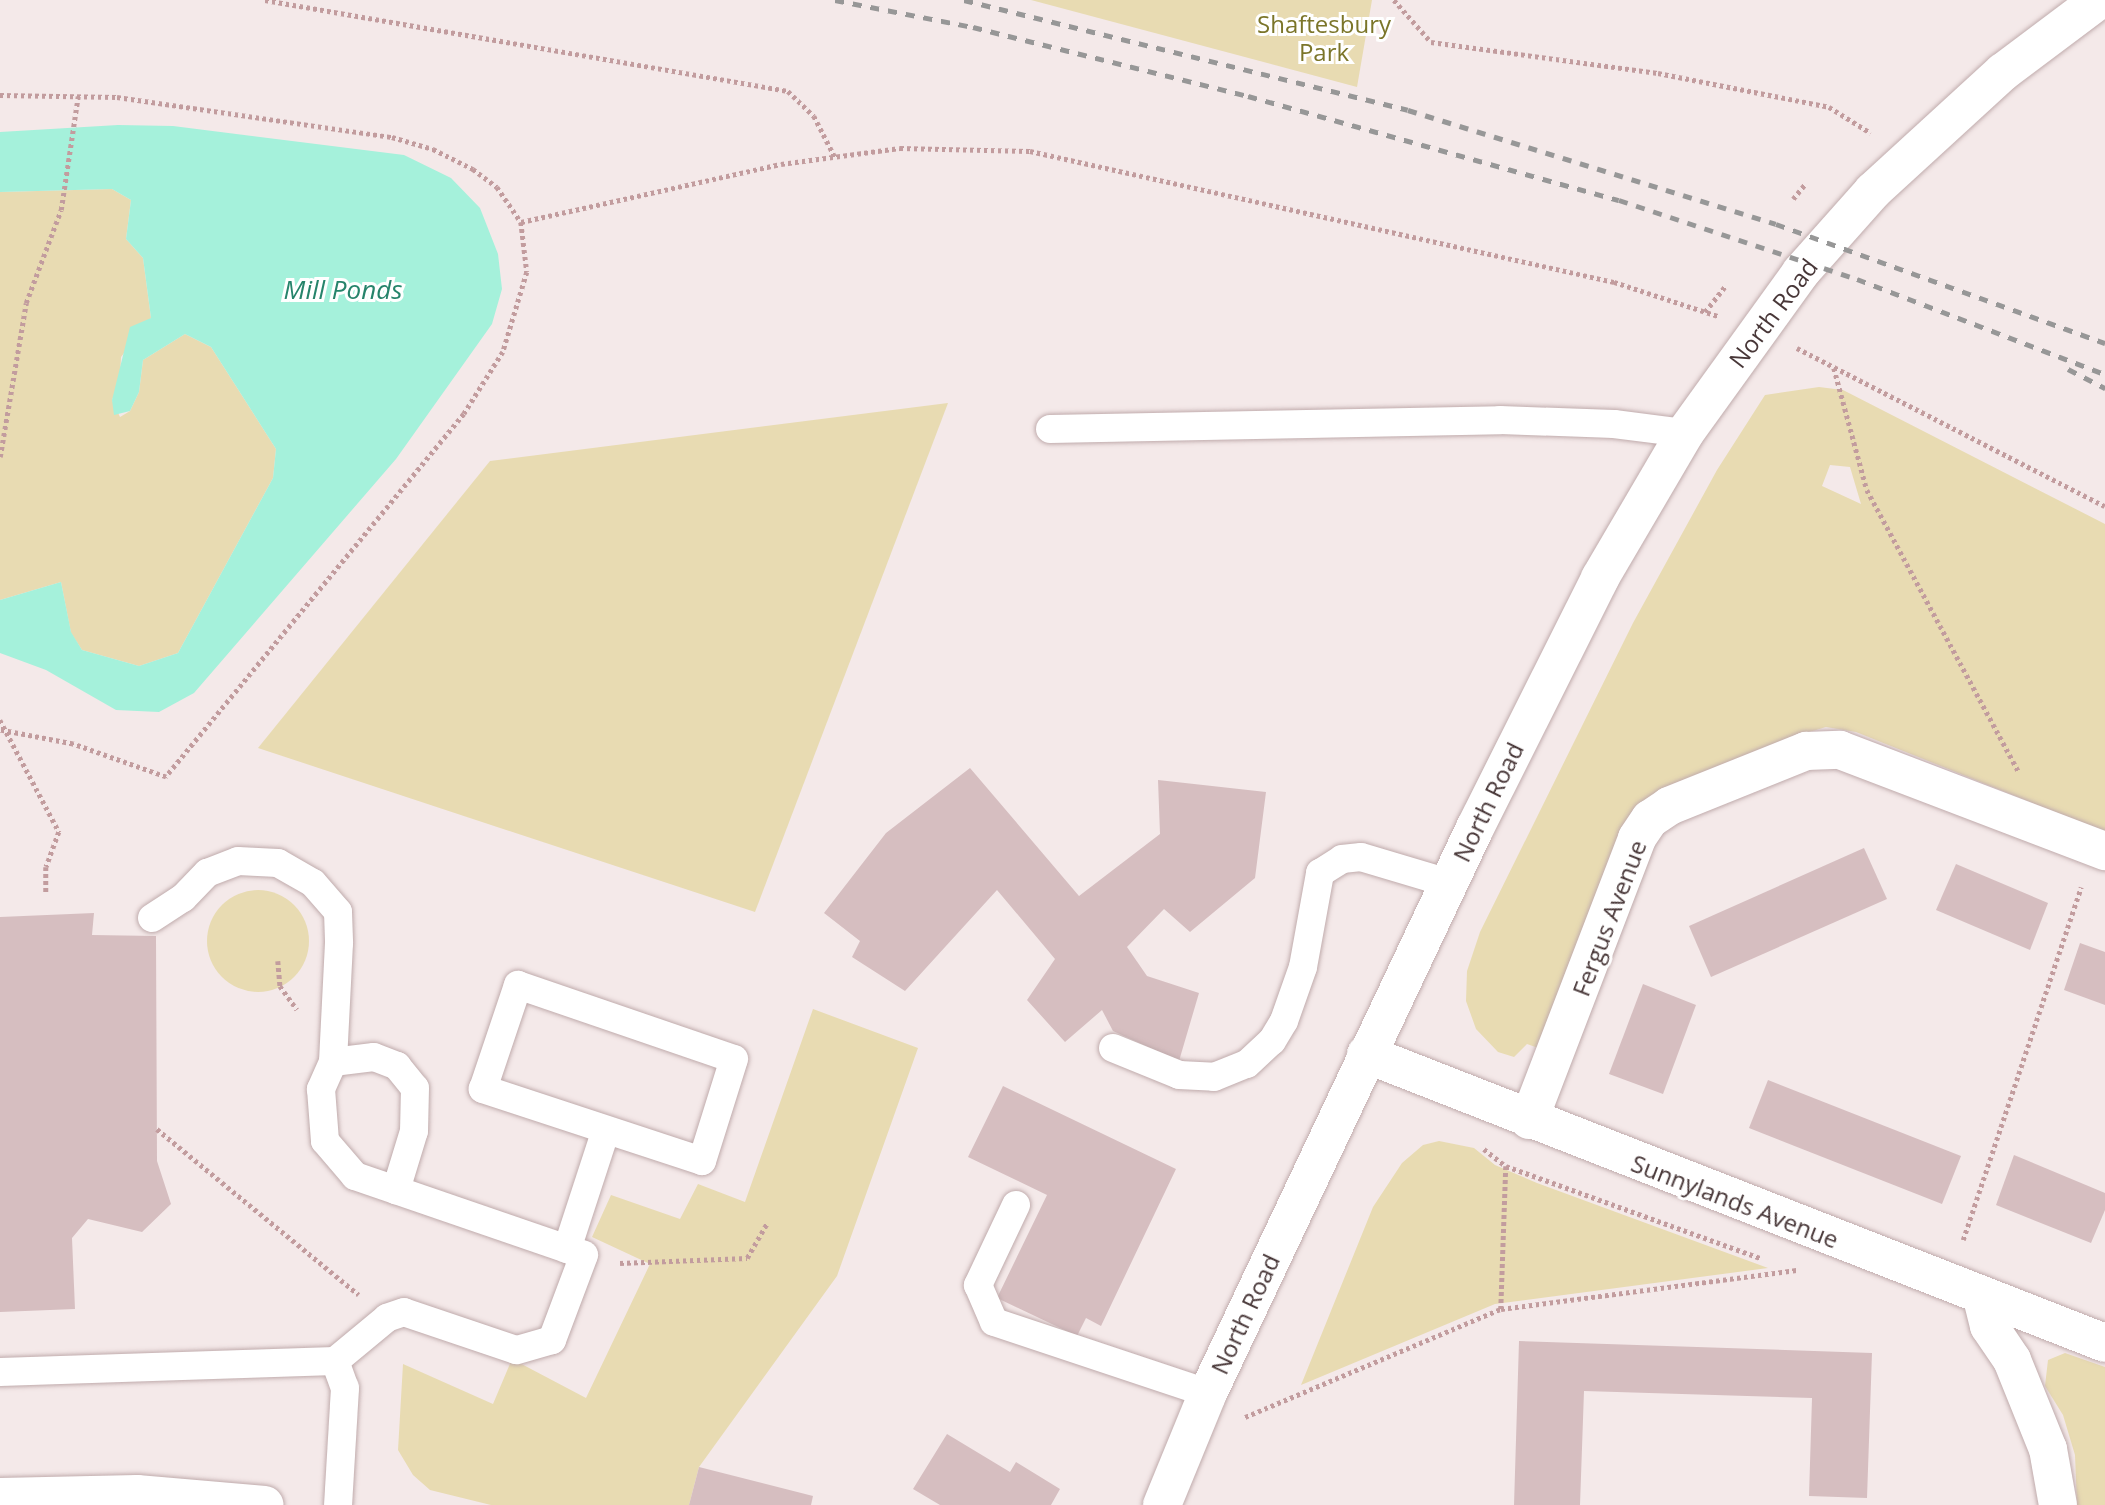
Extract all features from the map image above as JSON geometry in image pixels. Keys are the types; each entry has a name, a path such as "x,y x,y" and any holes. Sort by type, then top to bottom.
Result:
{"street":[{"name":"North Road","path":"1162,1505 1208,1393 1448,883 1600,578 1685,433 1801,272 1908,156 2003,72 2099,0"},
{"name":"Fergus Avenue","path":"1529,1120 1637,838 1650,819 1669,806 1806,751 1823,749 1872,759 2100,848"},
{"name":"Sunnylands Avenue","path":"1366,1054 1463,1095 2105,1343"},
{"path":"1966,1291 2011,1360 2044,1439 2058,1505"},
{"path":"0,1497 137,1494 265,1505"}],"lane":[{"path":"1050,429 1500,420 1614,424 1685,433"},
{"path":"1112,1048 1179,1075 1213,1077 1247,1064 1272,1041 1284,1021 1303,967 1320,873 1342,859 1361,857 1448,883"},
{"path":"152,918 183,898 207,873 238,861 278,863 313,883 338,912 332,1062 321,1089 325,1142 355,1176 574,1257"},
{"path":"518,985 734,1059 702,1161 606,1130 483,1089 518,985"},
{"path":"332,1062 374,1057 397,1066 415,1088 414,1131 396,1190"},
{"path":"0,1372 335,1361 387,1318 404,1312 516,1350 552,1340 606,1130"},
{"path":"1016,1205 978,1285 994,1322 1208,1393"},
{"path":"335,1361 345,1388 338,1505"}],"path":[{"path":"265,0 788,91 814,116 835,157"},
{"path":"1394,0 1432,42 1658,73 1829,107 1908,156"},
{"path":"0,95 117,97 392,137 433,149 473,169 497,187 521,222 527,272 521,305 490,373 464,414 166,777 73,744 0,730"},
{"path":"0,457 26,303 51,243 64,192 78,96"},
{"path":"521,222 781,164 900,148 1030,151 1614,282 1758,329 2105,506"},
{"path":"1793,199 1805,184"},
{"path":"1705,312 1725,286"},
{"path":"1834,367 1867,490 2050,827"},
{"path":"0,720 9,731 59,832 46,867 46,892"},
{"path":"1966,1291 2100,848"},
{"path":"1463,1095 1477,1144 1506,1166 1768,1261"},
{"path":"157,1129 387,1318"},
{"path":"1501,1308 1506,1166"},
{"path":"574,1257 747,1258 768,1224"},
{"path":"1781,1266 1794,1270"},
{"path":"1245,1417 1501,1308 1806,1269"}],"green space":[{"name":"Shaftesbury Park","path":"1031,0 1372,0 1357,87"},
{"path":"112,189 131,200 126,239 143,258 151,318 121,357 120,379 112,400 120,417 130,411 139,392 143,360 185,334 211,347 276,449 273,478 178,653 139,666 82,650 71,633 61,582 0,600 0,192"},
{"path":"1819,387 1843,390 2105,524 2105,832 1856,732 1826,727 1799,735 1657,796 1541,1049 1527,1044 1514,1057 1498,1052 1476,1029 1466,1001 1467,971 1480,932 1633,623 1717,470 1765,395","holes":["1830,465 1850,467 1861,504 1822,486"]},
{"path":"948,403 755,912 258,748 490,461"},
{"path":"258,890 278,894 294,905 305,921 309,941 305,961 294,977 278,988 258,992 238,988 222,977 211,961 207,941 211,921 222,905 238,894"},
{"path":"813,1009 918,1048 837,1276 699,1467 689,1505 491,1505 430,1490 413,1475 398,1450 403,1364 493,1404 512,1359 586,1398 650,1264 592,1237 611,1195 680,1219 698,1184 745,1202"},
{"path":"1439,1141 1474,1148 1495,1165 1537,1183 1768,1268 1495,1304 1301,1385 1373,1207 1402,1163 1423,1145"},
{"path":"2065,1353 2105,1367 2105,1505 2077,1505 2075,1455 2063,1415 2045,1386 2048,1360"}],"water":[{"name":"Mill Ponds","path":"118,125 173,126 404,155 451,178 480,208 498,254 502,289 492,324 396,459 194,693 159,712 116,710 46,670 0,653 0,600 61,582 71,632 82,650 139,666 178,653 273,478 276,449 211,347 185,334 143,360 139,392 130,411 114,415 112,400 130,327 151,318 143,258 126,239 131,200 112,189 0,192 0,132"}],"building":[{"path":"970,768 1079,896 1160,834 1158,780 1266,792 1255,878 1190,932 1164,909 1127,947 1147,976 1199,993 1179,1061 1113,1031 1102,1010 1065,1042 1027,1000 1055,959 997,890 905,991 852,957 860,941 824,913 886,833"},
{"path":"1864,848 1887,899 1711,977 1689,926"},
{"path":"1956,864 2048,903 2030,950 1936,910"},
{"path":"94,913 92,935 156,936 157,1161 171,1204 142,1232 88,1219 72,1238 75,1309 0,1312 0,917"},
{"path":"2080,943 2105,952 2105,1005 2064,990"},
{"path":"1643,984 1696,1005 1663,1094 1609,1074"},
{"path":"1768,1080 1961,1156 1942,1204 1749,1128"},
{"path":"1003,1086 1176,1169 1101,1326 1086,1318 1077,1336 997,1298 1047,1195 968,1157"},
{"path":"2014,1155 2105,1193 2105,1210 2091,1243 1996,1205"},
{"path":"1519,1341 1872,1353 1867,1498 1809,1496 1812,1398 1584,1391 1580,1505 1514,1505"},
{"path":"947,1434 1010,1472 1016,1462 1060,1489 1051,1505 940,1505 913,1489"},
{"path":"699,1467 813,1496 811,1505 689,1505"}],"railway":[{"path":"835,0 973,27 1248,96 1619,200 1857,279 2105,374"},
{"path":"964,0 1408,110 1776,224 2105,343"},
{"path":"2068,369 2105,388"}]}
